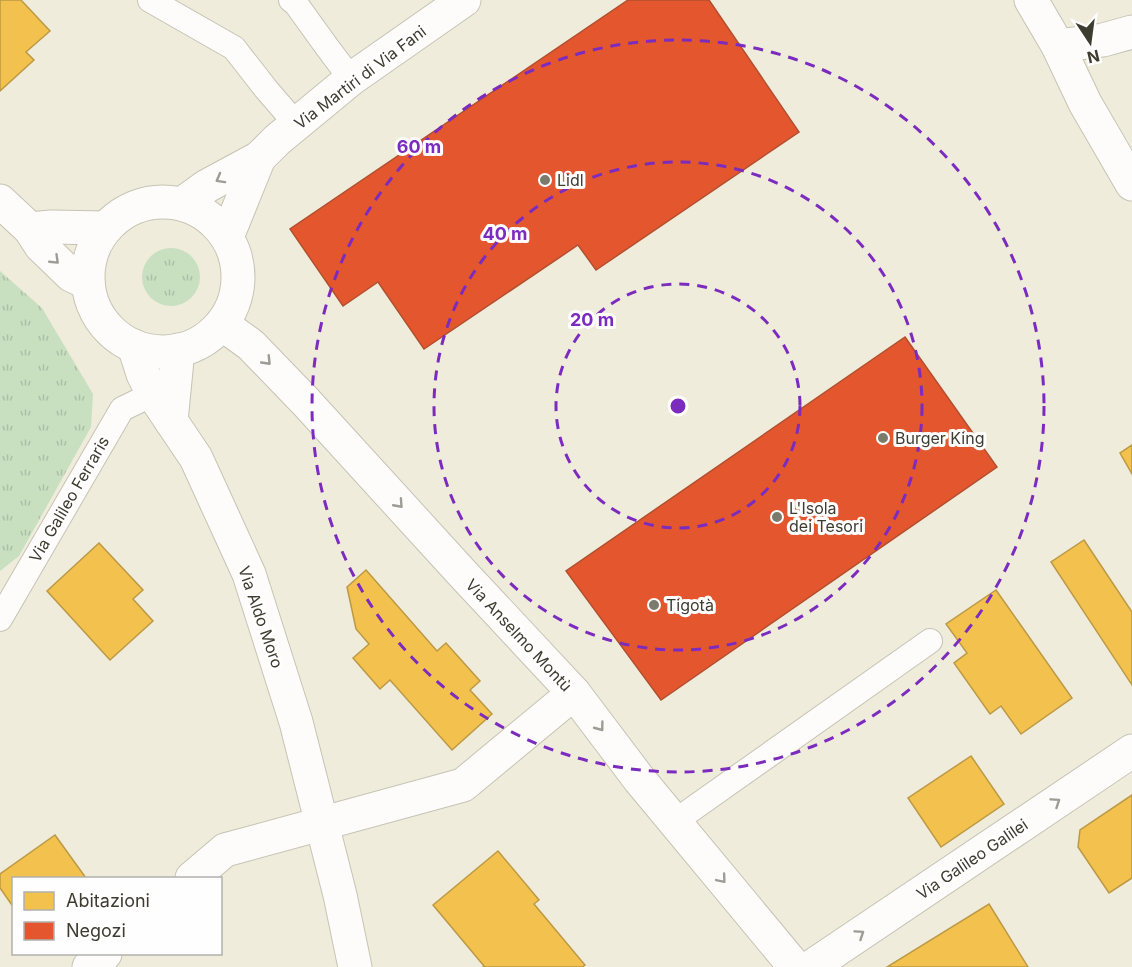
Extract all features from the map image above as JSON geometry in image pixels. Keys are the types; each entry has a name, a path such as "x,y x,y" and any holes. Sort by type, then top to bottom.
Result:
{"street":[{"name":"Via Martiri di Via Fani","path":"182,204 207,186 259,158 277,140 351,79 464,0"},
{"path":"1031,0 1059,46 1086,103 1132,184"},
{"path":"1059,46 1103,40 1132,32"},
{"name":"Via Martiri di Via Fani","path":"227,237 259,158"},
{"path":"0,201 30,229 41,246 71,275 88,283"},
{"path":"162,202 182,204 200,211 215,222 227,237 236,255 239,275 237,293 222,324 202,341 178,350 156,352 134,346 120,338 108,327 98,314 91,299 88,268 98,240 106,228 122,214 141,205 162,202"},
{"path":"30,229 51,226 106,228"},
{"name":"Via Anselmo Montù","path":"222,324 251,345 306,402 574,693 639,779 795,967"},
{"name":"Via Aldo Moro","path":"134,346 143,374 153,394 196,458 249,574 296,722 340,896 355,967"},
{"path":"171,421 178,350"},
{"path":"194,877 225,850 464,785 574,693"},
{"name":"Via Galileo Galilei","path":"811,967 1132,751"},
{"path":"89,967 104,955"}],"lane":[{"path":"150,0 234,48 297,125"},
{"path":"291,0 351,79"},
{"name":"Via Galileo Ferraris","path":"0,620 122,409 153,394"},
{"path":"674,822 930,641"}],"green space":[{"path":"171,248 187,253 195,261 200,277 195,293 187,301 171,306 155,301 147,293 142,277 147,261 155,253"},
{"path":"0,271 42,308 93,394 91,427 19,556 0,571"}],"building: Abitazioni":[{"path":"0,0 21,0 50,31 26,52 34,60 0,91"},
{"path":"1132,445 1132,474 1120,453"},
{"path":"1084,540 1132,612 1132,685 1051,562"},
{"path":"99,543 143,590 133,599 153,621 110,660 47,591"},
{"path":"366,570 437,651 446,643 480,681 470,690 492,714 452,750 390,680 380,689 353,658 369,644 356,629 347,587"},
{"path":"996,590 1072,698 1021,734 1001,706 990,714 954,663 967,653 946,624"},
{"path":"971,756 1004,804 941,847 908,798"},
{"path":"1132,795 1132,878 1109,893 1078,847 1080,830"},
{"path":"55,835 85,877 12,877 12,905 0,888 0,874"},
{"path":"498,851 539,900 534,904 585,965 582,967 483,967 433,905"},
{"path":"989,904 1028,967 887,967"}],"building: Negozi":[{"name":"Lidl","path":"628,0 709,0 799,132 596,270 578,245 424,349 378,282 343,306 290,229"},
{"path":"905,337 997,467 661,700 566,571"}],"place":[{"name":"Lidl","path":"545,180"},
{"name":"Burger King","path":"883,438"},
{"name":"L'Isola dei Tesori","path":"777,517"},
{"name":"Tigotà","path":"654,605"}]}
